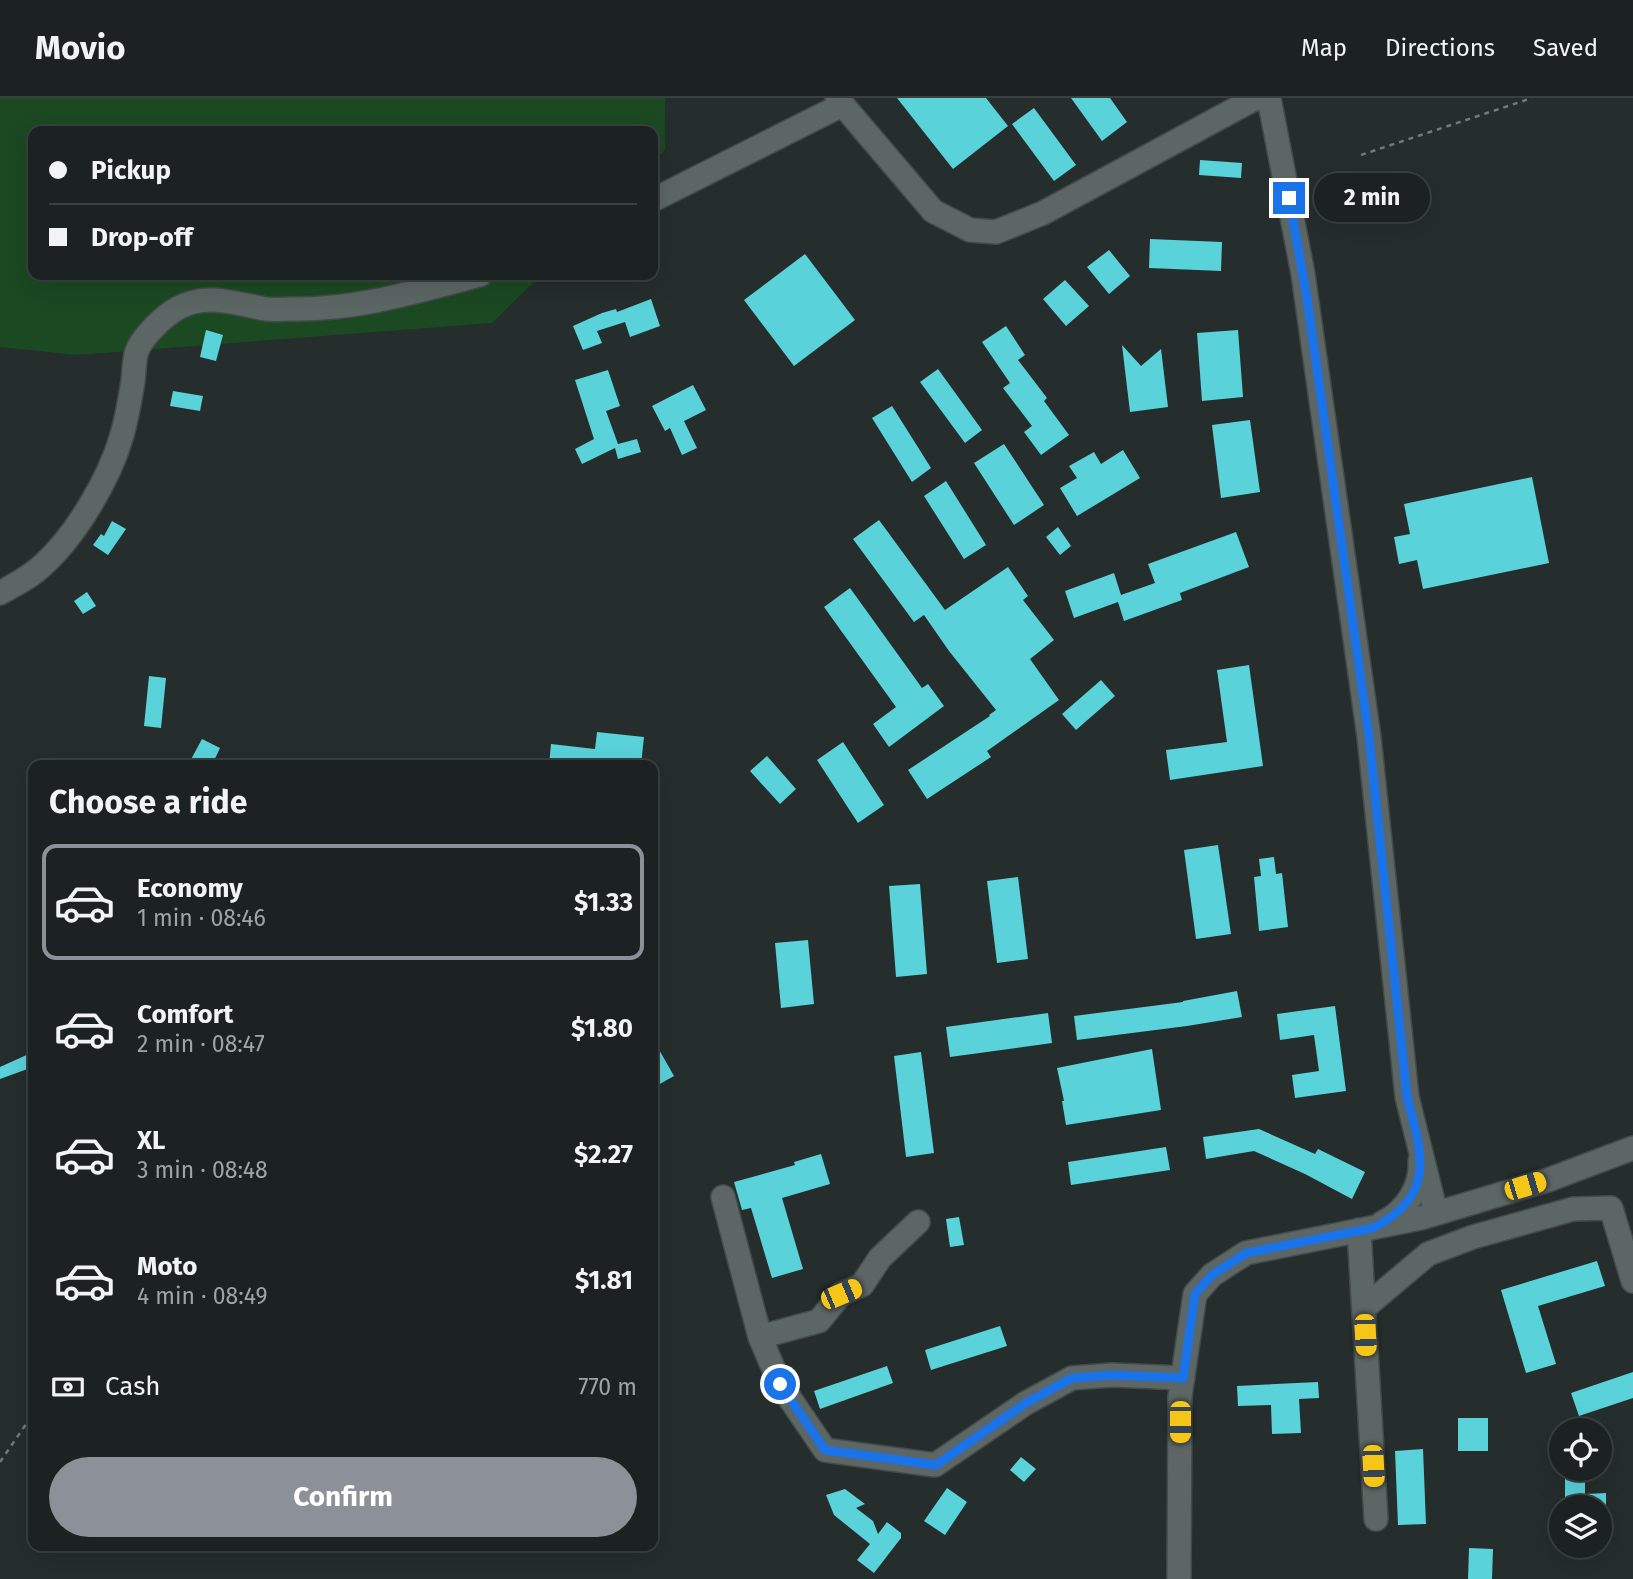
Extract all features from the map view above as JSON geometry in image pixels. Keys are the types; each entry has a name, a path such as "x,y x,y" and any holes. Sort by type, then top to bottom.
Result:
{"street":[{"path":"658,197 840,102 933,211 970,230 996,232 1043,213 1256,98"},
{"path":"1269,98 1316,357 1369,737 1407,1097 1436,1213"},
{"path":"0,593 44,565 72,533 104,478 121,438 136,352 151,329 179,307 204,300 225,300 268,310 313,309 391,298 461,280"},
{"path":"1366,1229 1391,1218 1406,1204 1416,1187 1421,1167 1420,1146"},
{"path":"1180,1579 1180,1396 1195,1294 1212,1275 1246,1253 1421,1218 1548,1180 1633,1148"},
{"path":"723,1197 760,1337 780,1384 825,1450 936,1465 1026,1403 1072,1378 1112,1375 1183,1378"},
{"path":"1364,1308 1428,1254 1472,1237 1573,1209 1611,1208 1633,1281"},
{"path":"760,1337 819,1321 841,1294 862,1285 880,1258 918,1222"},
{"path":"1366,1229 1364,1308 1376,1519"}],"path":[{"path":"1361,155 1532,98"},
{"path":"0,1462 28,1421"}],"green space":[{"path":"0,98 665,98 665,150 658,157 658,126 28,126 28,280 536,280 492,323 77,355 0,347"}],"building":[{"path":"897,98 986,98 1008,126 953,169"},
{"path":"1071,98 1110,98 1127,122 1102,141"},
{"path":"1034,108 1076,165 1054,181 1012,124"},
{"path":"1200,160 1242,163 1241,178 1199,175"},
{"path":"1150,239 1222,242 1221,271 1149,268"},
{"path":"1109,250 1130,276 1109,294 1087,267"},
{"path":"805,254 855,320 794,366 744,300"},
{"path":"1065,280 1089,306 1066,326 1043,299"},
{"path":"651,299 660,326 630,337 625,322 597,331 602,343 583,350 573,326 602,313 616,309 617,312"},
{"path":"1006,326 1025,355 1018,360 1047,398 1044,401 1069,435 1041,455 1024,432 1032,426 1003,388 1010,383 982,342"},
{"path":"206,330 223,335 216,361 200,357"},
{"path":"1238,330 1243,397 1202,401 1197,333"},
{"path":"1122,345 1141,366 1161,349 1168,407 1130,412"},
{"path":"938,369 982,430 965,443 920,382"},
{"path":"608,370 620,406 606,411 618,444 637,439 641,452 618,459 615,448 582,464 575,449 594,439 575,380"},
{"path":"693,385 706,410 684,421 697,448 682,455 670,428 665,431 652,406"},
{"path":"173,391 203,396 200,411 170,406"},
{"path":"892,406 931,468 912,482 872,418"},
{"path":"1250,420 1260,492 1221,498 1212,425"},
{"path":"1004,444 1044,505 1014,525 974,463"},
{"path":"1123,450 1140,478 1077,516 1060,488 1077,478 1069,466 1094,452 1101,464"},
{"path":"1532,477 1549,563 1423,589 1417,560 1399,564 1394,537 1410,534 1404,504"},
{"path":"946,481 986,545 964,559 924,496"},
{"path":"879,520 945,610 1008,567 1028,596 1023,600 1054,640 1030,659 1059,700 987,751 991,757 927,799 908,770 996,710 924,615 914,622 853,539"},
{"path":"112,521 126,529 108,555 93,545 101,534 104,536"},
{"path":"1058,527 1071,546 1060,555 1046,537"},
{"path":"1236,532 1249,567 1180,593 1182,600 1124,621 1118,602 1074,618 1065,591 1114,573 1121,595 1155,583 1148,564"},
{"path":"850,588 922,688 928,684 944,706 889,747 873,724 896,707 824,607"},
{"path":"87,592 96,606 83,614 74,601"},
{"path":"1249,665 1263,766 1170,780 1166,750 1227,742 1217,670"},
{"path":"149,676 166,678 161,728 144,726"},
{"path":"1101,680 1115,696 1076,730 1062,714"},
{"path":"597,732 644,737 642,760 549,760 551,744 595,749"},
{"path":"202,739 220,748 214,760 191,760"},
{"path":"843,742 884,805 858,823 817,760"},
{"path":"767,756 796,789 780,804 750,771"},
{"path":"1218,845 1231,934 1196,939 1184,850"},
{"path":"1274,857 1276,874 1282,873 1288,927 1259,931 1254,877 1261,876 1259,859"},
{"path":"1018,877 1028,959 997,963 987,881"},
{"path":"920,884 927,974 896,977 889,886"},
{"path":"808,940 814,1004 781,1008 775,943"},
{"path":"1237,991 1242,1017 1077,1040 1074,1016 1183,1002"},
{"path":"1335,1006 1346,1091 1295,1098 1292,1075 1319,1071 1314,1035 1280,1040 1277,1014"},
{"path":"1048,1013 1052,1043 950,1057 946,1027"},
{"path":"658,1048 674,1076 658,1085"},
{"path":"1152,1049 1161,1110 1066,1125 1057,1068"},
{"path":"921,1052 934,1153 906,1157 894,1056"},
{"path":"28,1054 28,1069 0,1079 0,1067"},
{"path":"1259,1129 1315,1154 1318,1149 1365,1172 1352,1199 1254,1151 1206,1159 1203,1137"},
{"path":"1166,1147 1170,1170 1071,1185 1068,1162"},
{"path":"821,1154 830,1184 782,1198 803,1269 772,1278 751,1208 742,1210 734,1182 795,1165 794,1162"},
{"path":"959,1217 964,1245 950,1247 946,1219"},
{"path":"1597,1261 1605,1286 1538,1306 1556,1364 1526,1373 1501,1290"},
{"path":"1000,1326 1007,1346 931,1370 925,1350"},
{"path":"887,1366 893,1383 820,1409 814,1391"},
{"path":"1633,1372 1633,1398 1579,1416 1571,1393"},
{"path":"1318,1382 1319,1398 1299,1399 1301,1433 1272,1434 1271,1405 1238,1406 1237,1386"},
{"path":"1458,1418 1488,1418 1488,1451 1458,1451"},
{"path":"1423,1449 1426,1524 1398,1525 1395,1451"},
{"path":"1021,1457 1036,1469 1024,1482 1010,1470"},
{"path":"1565,1481 1585,1481 1585,1494 1606,1493 1606,1495 1565,1495"},
{"path":"947,1488 967,1502 945,1535 924,1521"},
{"path":"845,1489 865,1504 856,1508 873,1521 878,1534 887,1522 901,1533 901,1538 874,1573 857,1560 870,1544 834,1515 826,1495"},
{"path":"1469,1548 1493,1549 1492,1579 1468,1579"}],"route":[{"path":"780,1384 825,1450 936,1465 1026,1403 1072,1378 1112,1375 1183,1378 1195,1294 1212,1275 1246,1253 1373,1228 1391,1218 1406,1204 1416,1187 1421,1167 1420,1146 1407,1097 1369,737 1307,298 1289,198"}]}
